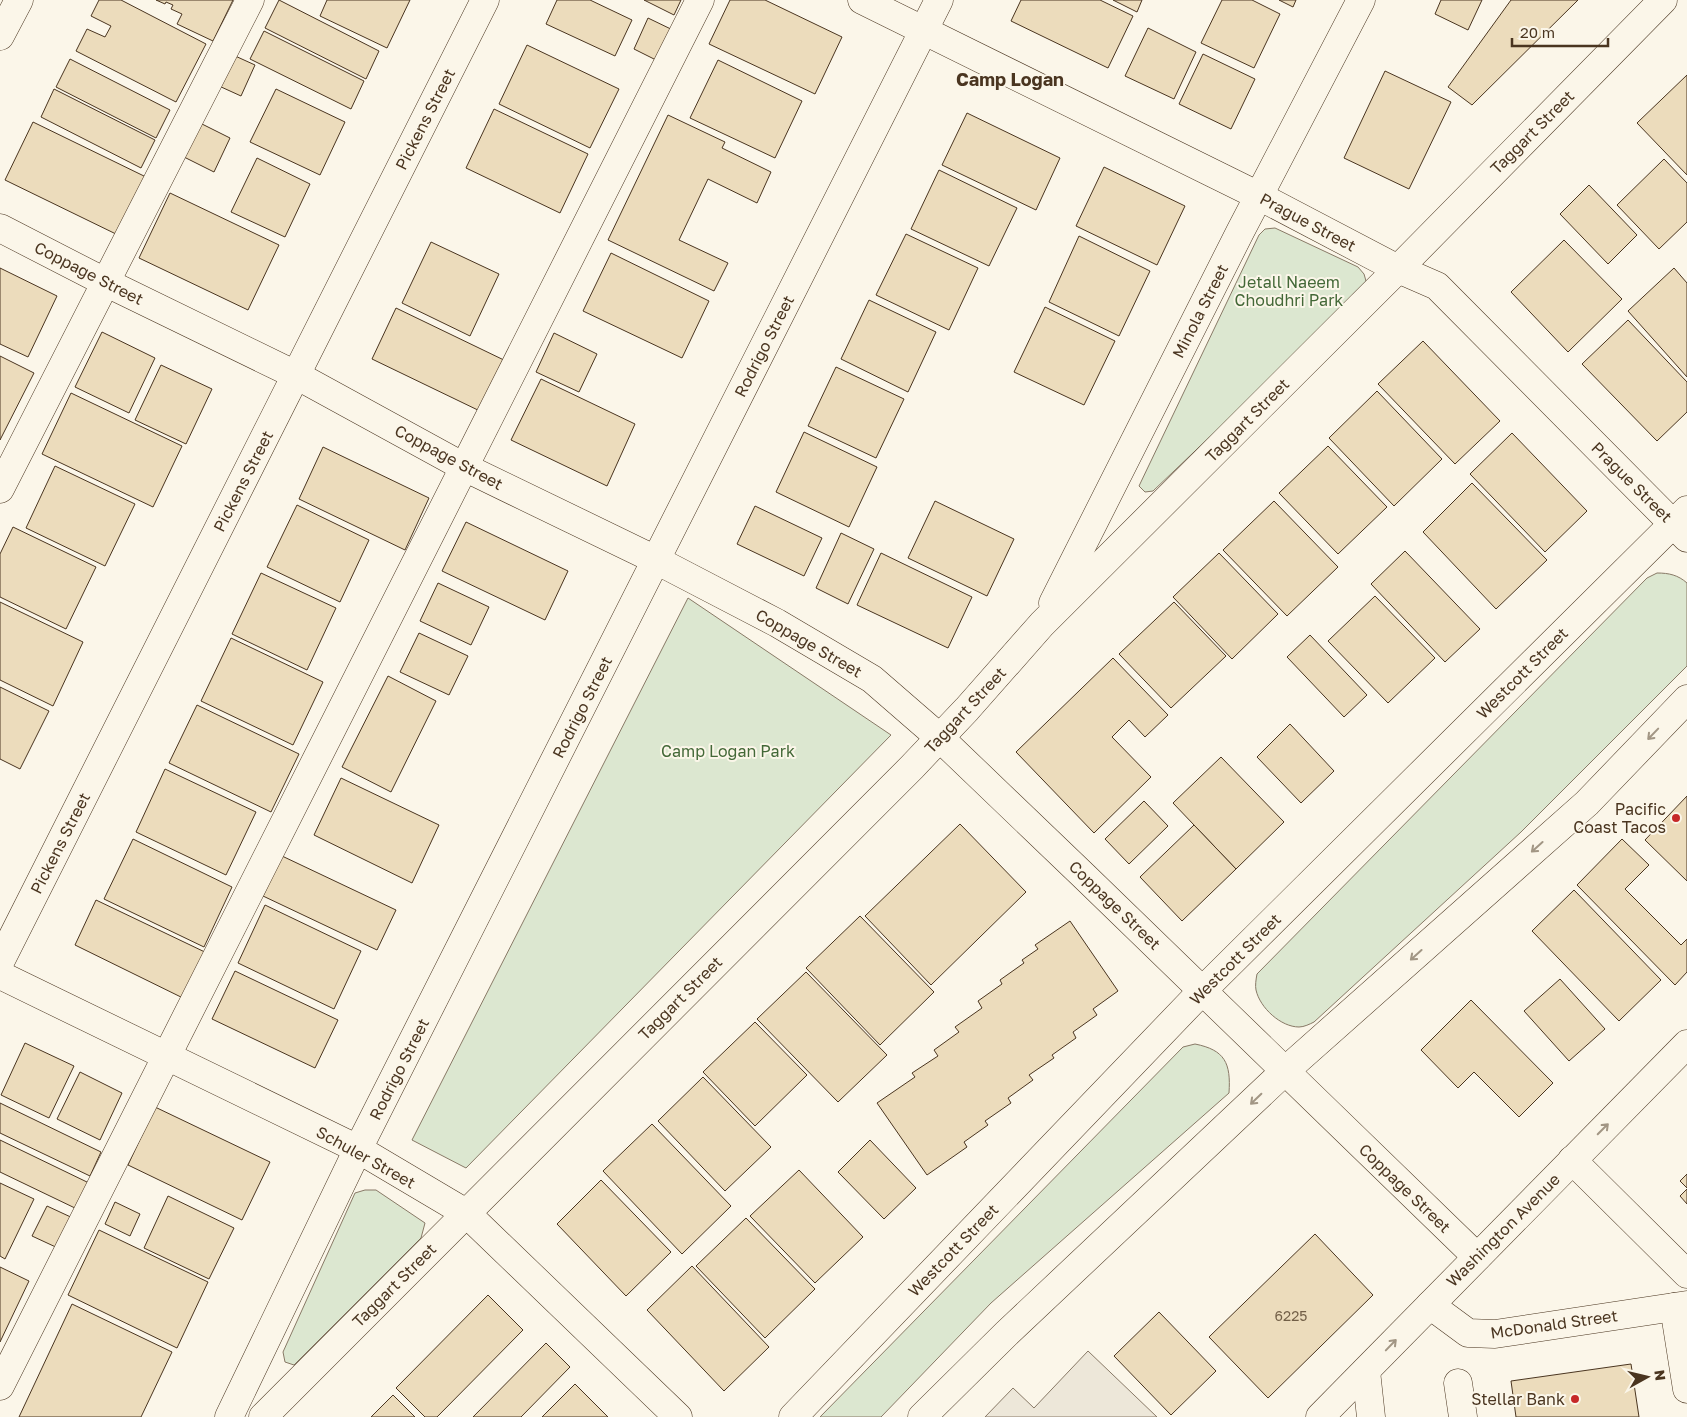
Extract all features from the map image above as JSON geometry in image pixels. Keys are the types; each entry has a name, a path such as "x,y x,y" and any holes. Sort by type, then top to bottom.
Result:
{"street":[{"path":"0,36 19,0"},
{"path":"0,489 250,0"},
{"name":"Pickens Street","path":"0,962 485,0"},
{"path":"0,1386 164,1056 700,0"},
{"name":"Prague Street","path":"862,0 1258,196 1398,269 1437,286 1683,524"},
{"name":"Rodrigo Street","path":"229,1417 358,1149 939,0"},
{"name":"Minola Street","path":"1042,624 1258,196 1361,0"},
{"name":"Taggart Street","path":"263,1417 940,738 1042,624 1398,269 1663,0"},
{"name":"Coppage Street","path":"0,228 107,283 296,375 464,467 656,560 777,623 872,680 940,738 1203,990 1476,1257"},
{"name":"Westcott Street","path":"793,1417 1203,990 1683,524"},
{"path":"922,1417 1006,1334 1285,1071 1587,803 1684,708"},
{"name":"Schuler Street","path":"0,975 358,1149 466,1213 678,1417"},
{"name":"Washington Avenue","path":"1320,1417 1687,1044"},
{"path":"1572,1160 1687,1274"},
{"name":"McDonald Street","path":"1430,1305 1468,1333 1495,1334 1680,1306"},
{"path":"1680,1306 1687,1389"},
{"path":"1366,1371 1371,1417"},
{"path":"1458,1383 1463,1417"}],"green space":[{"name":"Jetall Naeem Choudhri Park","path":"1275,228 1358,267 1364,274 1366,281 1360,294 1153,491 1145,492 1139,486 1259,235 1265,229"},
{"path":"1657,573 1673,575 1687,583 1687,666 1521,832 1314,1022 1299,1027 1292,1026 1285,1024 1272,1015 1258,997 1256,990 1257,974 1647,578"},
{"name":"Camp Logan Park","path":"688,598 891,735 466,1168 412,1140"},
{"path":"1195,1044 1213,1050 1224,1060 1229,1074 1229,1093 991,1303 881,1417 820,1417 1183,1047"},
{"path":"365,1190 376,1190 425,1223 421,1238 294,1365 285,1362 283,1352 355,1193"}],"shaded area":[{"path":"1088,1351 1157,1417 985,1417 1013,1388 1034,1408"}],"building":[{"path":"99,0 121,0 206,44 176,102 76,51 87,29 105,37 111,26 91,16"},
{"path":"156,0 233,0 213,41 177,24 182,14 171,9 173,5"},
{"path":"279,0 379,51 366,79 265,28"},
{"path":"327,0 410,0 387,48 320,16"},
{"path":"557,0 590,0 632,20 615,56 546,24"},
{"path":"644,0 681,0 674,15"},
{"path":"730,0 765,0 842,37 815,94 709,44"},
{"path":"1021,0 1100,0 1133,16 1108,68 1011,21"},
{"path":"1113,0 1142,0 1137,12"},
{"path":"1222,0 1252,0 1280,14 1254,68 1201,43"},
{"path":"1279,0 1296,0 1293,7"},
{"path":"1441,0 1482,0 1468,30 1435,14"},
{"path":"1511,0 1578,0 1472,105 1448,87"},
{"path":"648,18 677,32 662,63 634,49"},
{"path":"1148,28 1196,52 1174,99 1125,76"},
{"path":"264,31 364,81 351,109 250,59"},
{"path":"527,45 619,89 590,148 499,104"},
{"path":"1203,54 1255,79 1231,129 1179,104"},
{"path":"233,55 255,65 241,96 219,86"},
{"path":"70,59 170,110 156,138 56,87"},
{"path":"718,60 802,101 775,158 690,118"},
{"path":"1385,71 1451,102 1409,189 1344,158"},
{"path":"1687,75 1687,175 1637,123"},
{"path":"54,89 155,140 141,168 41,117"},
{"path":"276,89 345,122 320,175 250,142"},
{"path":"494,109 588,154 560,213 466,168"},
{"path":"967,113 1060,158 1036,210 942,165"},
{"path":"668,115 725,142 722,148 771,172 757,203 708,179 679,240 728,263 714,291 608,240"},
{"path":"33,122 146,177 118,235 5,180"},
{"path":"200,123 230,138 214,172 184,157"},
{"path":"257,158 310,184 285,237 231,212"},
{"path":"1664,159 1687,183 1687,222 1659,249 1617,205"},
{"path":"1104,167 1185,206 1157,265 1076,226"},
{"path":"939,170 1017,208 989,266 911,229"},
{"path":"1589,185 1637,235 1608,264 1560,214"},
{"path":"170,193 279,245 248,310 139,258"},
{"path":"906,234 978,268 949,330 876,295"},
{"path":"1079,236 1150,271 1119,336 1049,302"},
{"path":"1564,240 1622,299 1568,352 1511,292"},
{"path":"431,242 499,274 470,336 402,303"},
{"path":"611,253 709,301 682,358 583,311"},
{"path":"0,268 57,296 28,357 0,344"},
{"path":"1674,268 1687,283 1687,377 1628,311"},
{"path":"869,300 936,332 908,392 841,359"},
{"path":"1045,307 1115,341 1084,405 1014,372"},
{"path":"396,308 508,362 484,413 372,359"},
{"path":"1628,320 1687,382 1687,412 1657,441 1582,364"},
{"path":"102,332 155,358 129,413 75,387"},
{"path":"554,333 597,354 579,392 536,372"},
{"path":"1423,341 1500,421 1455,464 1378,384"},
{"path":"0,356 34,373 0,440"},
{"path":"161,365 212,389 186,444 135,420"},
{"path":"836,367 904,399 876,458 808,426"},
{"path":"541,379 635,424 607,486 511,440"},
{"path":"1377,391 1442,459 1394,506 1329,438"},
{"path":"71,393 182,446 153,507 42,454"},
{"path":"804,432 877,467 849,527 776,492"},
{"path":"1512,433 1587,511 1545,552 1470,474"},
{"path":"1328,446 1387,507 1338,554 1279,493"},
{"path":"323,447 429,498 405,550 299,499"},
{"path":"55,466 135,504 105,566 26,528"},
{"path":"1472,483 1547,560 1496,609 1423,532"},
{"path":"935,501 1014,539 987,596 908,558"},
{"path":"1274,501 1338,567 1287,616 1223,550"},
{"path":"297,505 369,540 340,602 267,567"},
{"path":"755,506 822,538 804,576 737,544"},
{"path":"466,522 568,571 545,620 442,571"},
{"path":"13,527 96,567 66,629 0,597 0,554"},
{"path":"841,533 874,549 848,604 816,588"},
{"path":"1405,551 1480,629 1445,662 1371,584"},
{"path":"881,553 972,597 948,648 857,605"},
{"path":"1219,553 1278,614 1232,659 1173,597"},
{"path":"261,573 336,608 307,670 232,634"},
{"path":"438,583 489,607 471,645 420,621"},
{"path":"1375,596 1435,658 1388,703 1328,641"},
{"path":"0,602 83,642 53,706 0,680"},
{"path":"1174,602 1226,656 1171,708 1119,654"},
{"path":"419,633 468,656 449,695 400,672"},
{"path":"1310,635 1367,695 1344,717 1287,657"},
{"path":"231,638 323,682 293,745 201,701"},
{"path":"1113,658 1168,715 1145,737 1129,720 1112,737 1151,777 1094,833 1016,752"},
{"path":"388,676 436,701 391,792 342,767"},
{"path":"0,687 49,711 20,769 0,759"},
{"path":"197,705 299,754 271,812 169,763"},
{"path":"1290,724 1334,771 1301,803 1257,757"},
{"path":"1221,757 1284,822 1236,869 1173,803"},
{"path":"165,769 256,812 226,875 136,832"},
{"path":"341,778 439,825 412,883 314,835"},
{"name":"Pacific Coast Tacos","path":"1687,796 1687,881 1645,840"},
{"path":"1144,801 1168,826 1129,864 1105,839"},
{"path":"960,824 1026,892 931,985 865,916"},
{"path":"1194,825 1236,869 1182,921 1140,877"},
{"path":"133,839 232,887 204,947 104,899"},
{"path":"1622,839 1649,865 1625,889 1681,945 1687,939 1687,972 1675,985 1577,885"},
{"path":"282,856 396,910 377,950 263,896"},
{"path":"1574,890 1661,980 1619,1021 1532,931"},
{"path":"96,900 209,954 187,1000 75,945"},
{"path":"265,905 361,951 334,1009 238,963"},
{"path":"860,916 934,992 880,1045 806,968"},
{"path":"1070,921 1118,991 1093,1009 1097,1015 1073,1032 1076,1038 1052,1055 1054,1058 1029,1075 1033,1080 1008,1098 1011,1103 985,1121 988,1125 964,1142 967,1147 927,1175 877,1103 915,1077 912,1073 938,1056 934,1050 959,1032 955,1027 982,1008 978,1001 1002,984 1000,980 1024,963 1022,960 1038,949 1035,945"},
{"path":"235,971 338,1020 315,1068 212,1019"},
{"path":"806,972 887,1055 838,1102 757,1019"},
{"path":"1560,979 1605,1029 1569,1061 1524,1011"},
{"path":"1471,1000 1553,1083 1519,1117 1474,1072 1458,1088 1421,1050"},
{"path":"755,1022 807,1075 755,1126 703,1072"},
{"path":"25,1043 74,1066 49,1118 1,1095"},
{"path":"80,1072 122,1093 100,1140 57,1119"},
{"path":"703,1077 771,1147 725,1191 658,1121"},
{"path":"0,1103 101,1152 90,1176 0,1133"},
{"path":"155,1107 270,1162 242,1220 128,1165"},
{"path":"652,1124 731,1206 682,1254 603,1171"},
{"path":"0,1140 89,1183 77,1209 0,1172"},
{"path":"870,1140 916,1188 884,1219 838,1172"},
{"path":"799,1170 863,1237 815,1283 750,1216"},
{"path":"1687,1174 1687,1188 1680,1181"},
{"path":"601,1180 671,1252 626,1296 557,1224"},
{"path":"0,1183 34,1199 5,1259 0,1256"},
{"path":"1687,1189 1687,1204 1680,1196"},
{"path":"168,1196 234,1228 209,1279 144,1248"},
{"path":"115,1202 140,1214 130,1236 105,1224"},
{"path":"47,1206 75,1219 60,1249 32,1236"},
{"path":"746,1218 815,1289 765,1338 696,1266"},
{"path":"99,1230 208,1282 177,1348 68,1295"},
{"path":"1315,1234 1373,1295 1268,1398 1209,1337"},
{"path":"692,1266 769,1347 724,1391 647,1310"},
{"path":"0,1267 29,1281 0,1342"},
{"path":"488,1295 523,1330 437,1417 425,1417 396,1388"},
{"path":"72,1304 172,1352 141,1417 19,1417"},
{"path":"1159,1312 1216,1371 1171,1415 1114,1356"},
{"path":"546,1343 570,1367 521,1417 473,1417"},
{"name":"Stellar Bank","path":"1631,1364 1639,1417 1516,1417 1511,1381"},
{"path":"575,1384 608,1417 542,1417"},
{"path":"393,1395 415,1417 371,1417"}],"place":[{"name":"Pacific Coast Tacos","path":"1676,818"},
{"name":"Stellar Bank","path":"1575,1399"}],"district":[{"name":"Camp Logan","path":"1010,80"}]}
